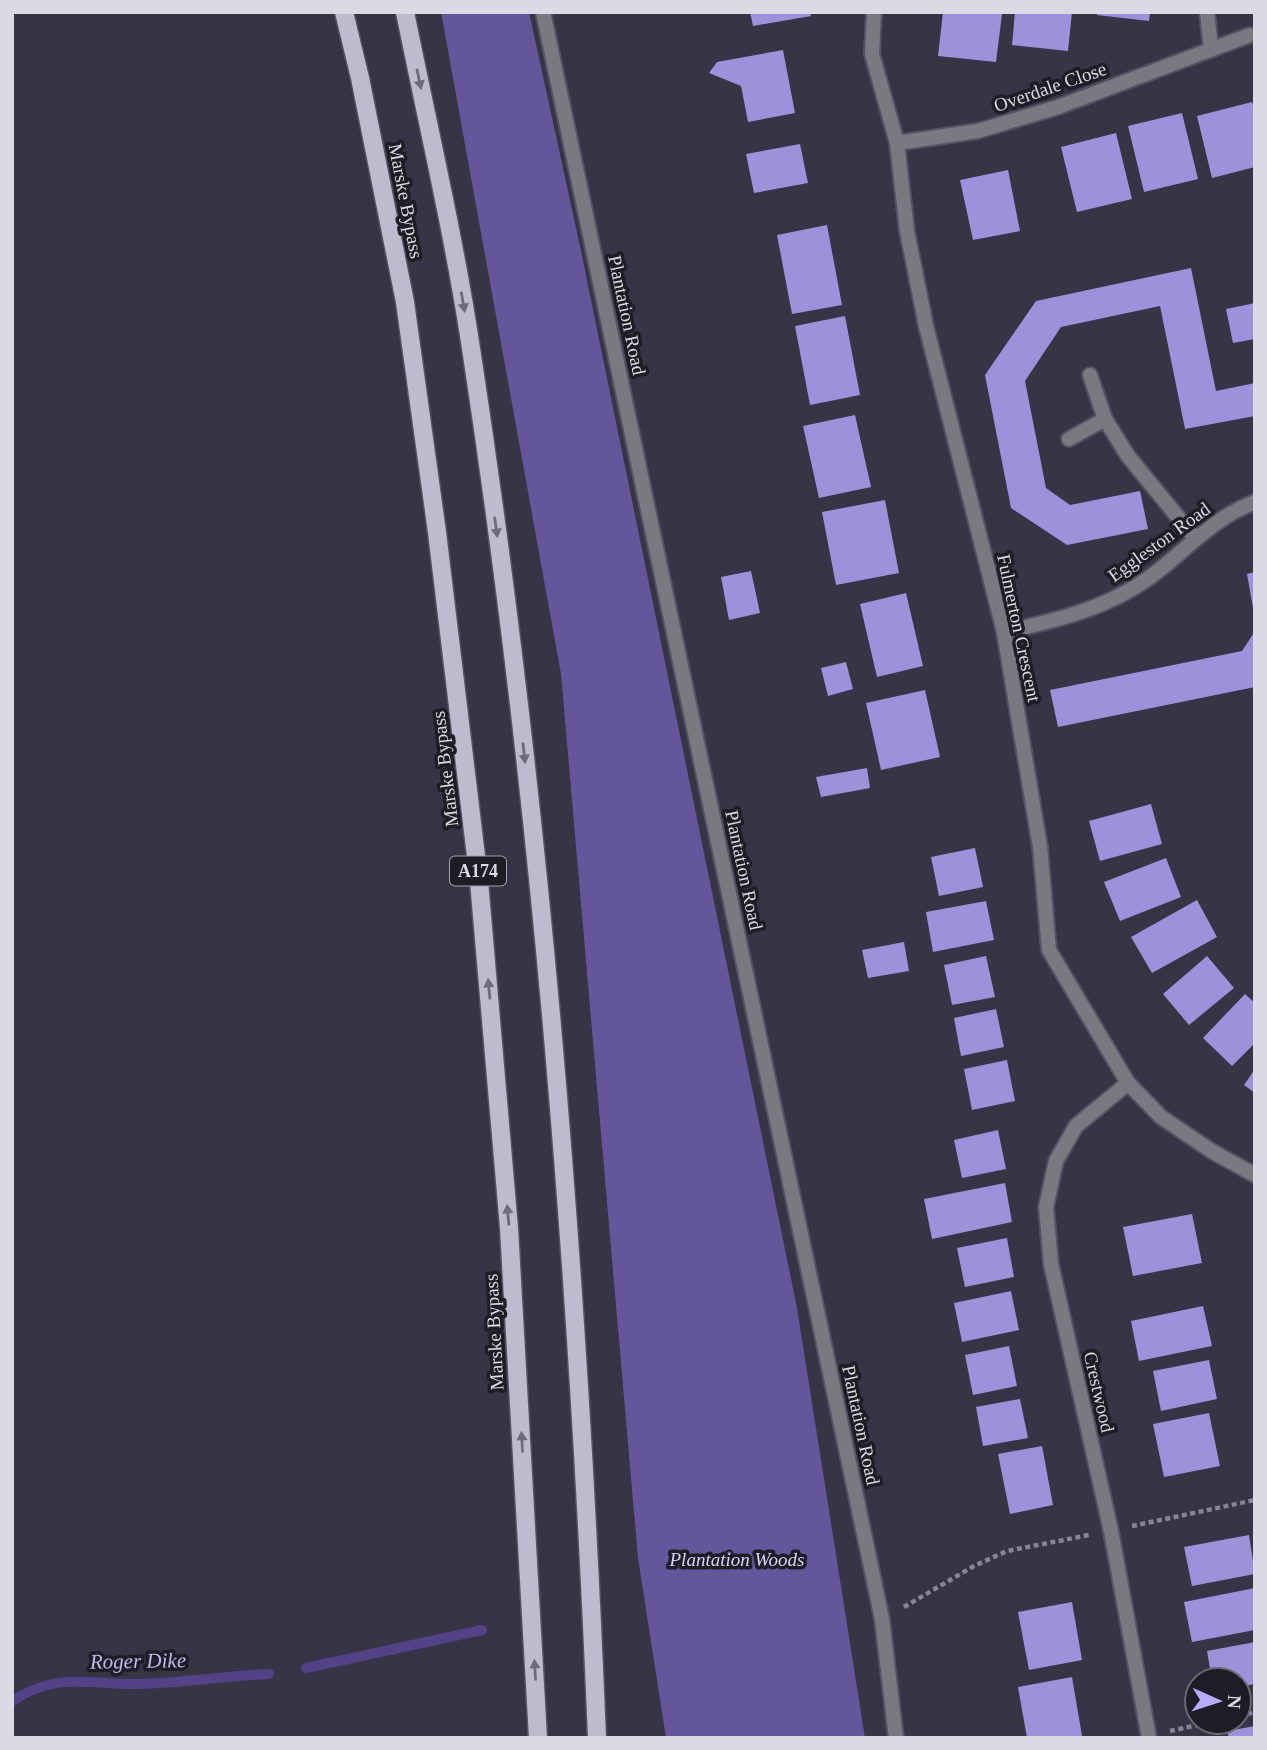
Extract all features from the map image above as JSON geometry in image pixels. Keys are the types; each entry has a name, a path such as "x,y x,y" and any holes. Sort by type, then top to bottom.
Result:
{"main road":[{"name":"Marske Bypass","path":"344,12 405,302 437,532 479,881 509,1228 538,1738"},
{"name":"Marske Bypass","path":"405,12 446,208 472,352 514,658 540,894 565,1192 587,1506 597,1738"}],"street":[{"name":"Plantation Road","path":"543,12 882,1619 896,1738"},
{"name":"Fulmerton Crescent","path":"874,12 872,54 897,144 907,231 926,326 1004,632 1040,847 1049,950 1128,1083 1161,1117 1213,1152 1255,1175"},
{"path":"1207,12 1211,49"},
{"name":"Overdale Close","path":"897,144 978,131 1058,107 1250,35"},
{"path":"1090,375 1105,419 1128,456 1195,538"},
{"path":"1069,439 1105,419"},
{"name":"Eggleston Road","path":"1004,632 1059,620 1118,598 1158,572 1195,538 1240,508 1255,502"},
{"name":"Crestwood","path":"1128,1083 1076,1126 1056,1161 1046,1207 1051,1264 1111,1531 1148,1737"}],"path":[{"path":"882,1619 1007,1550 1255,1500"},
{"path":"1148,1737 1183,1729"}],"green space":[{"name":"Plantation Woods","path":"441,12 529,12 580,246 797,1308 865,1738 666,1738 638,1558 561,674"}],"building":[{"path":"750,12 810,12 811,16 753,26"},
{"path":"943,12 1002,14 996,62 938,56"},
{"path":"1015,12 1072,12 1068,51 1012,45"},
{"path":"1097,12 1150,12 1149,21 1097,15"},
{"path":"783,50 795,113 748,122 741,86 709,73 717,62"},
{"path":"1252,102 1255,112 1255,167 1212,178 1197,116"},
{"path":"1182,113 1198,179 1144,192 1128,126"},
{"path":"1116,133 1132,199 1077,212 1061,147"},
{"path":"800,144 808,183 754,193 746,154"},
{"path":"1008,170 1020,231 973,240 960,180"},
{"path":"827,225 842,305 792,314 777,235"},
{"path":"1191,268 1216,391 1255,383 1255,416 1185,429 1160,306 1061,327 1025,381 1046,488 1070,505 1140,491 1148,529 1067,545 1011,508 985,375 1036,301"},
{"path":"1255,303 1255,339 1233,343 1226,309"},
{"path":"845,316 860,395 810,405 795,326"},
{"path":"855,415 871,487 819,498 803,426"},
{"path":"885,500 899,573 836,585 822,512"},
{"path":"751,571 760,613 729,620 721,577"},
{"path":"1255,572 1255,608 1253,608 1247,574"},
{"path":"906,593 923,666 877,677 860,604"},
{"path":"1255,631 1255,687 1058,727 1050,690 1242,651"},
{"path":"846,662 853,689 828,696 821,668"},
{"path":"925,690 940,757 881,770 866,703"},
{"path":"867,768 870,788 821,797 816,777"},
{"path":"1151,804 1162,844 1100,861 1089,821"},
{"path":"975,848 983,887 939,896 931,857"},
{"path":"1166,858 1181,897 1120,921 1104,882"},
{"path":"1197,900 1217,937 1152,973 1131,937"},
{"path":"986,901 994,940 933,952 926,912"},
{"path":"904,942 909,971 868,978 862,950"},
{"path":"986,956 995,997 952,1005 944,965"},
{"path":"1207,956 1234,988 1189,1025 1163,994"},
{"path":"1245,994 1255,1003 1255,1043 1232,1066 1203,1038"},
{"path":"996,1009 1004,1047 961,1056 954,1018"},
{"path":"1007,1060 1015,1101 972,1110 964,1069"},
{"path":"1255,1069 1255,1093 1244,1085"},
{"path":"998,1130 1006,1169 962,1178 954,1140"},
{"path":"1005,1183 1012,1222 932,1239 924,1199"},
{"path":"1192,1214 1202,1263 1133,1276 1123,1227"},
{"path":"1007,1238 1014,1277 965,1287 957,1248"},
{"path":"1011,1291 1019,1330 962,1342 954,1303"},
{"path":"1203,1306 1212,1346 1139,1361 1131,1321"},
{"path":"1009,1346 1017,1386 973,1395 965,1355"},
{"path":"1209,1360 1217,1399 1161,1411 1153,1371"},
{"path":"1020,1399 1028,1438 983,1446 976,1407"},
{"path":"1209,1413 1220,1466 1164,1477 1153,1424"},
{"path":"1042,1446 1053,1505 1010,1514 998,1454"},
{"path":"1249,1535 1255,1574 1192,1586 1184,1547"},
{"path":"1255,1588 1255,1630 1192,1642 1184,1602"},
{"path":"1072,1602 1082,1660 1029,1670 1018,1612"},
{"path":"1255,1642 1255,1684 1253,1666 1210,1666 1207,1651"},
{"path":"1072,1677 1082,1736 1027,1738 1018,1687"},
{"path":"1253,1726 1255,1738 1229,1738 1253,1736"}],"waterway":[{"name":"Roger Dike","path":"306,1668 482,1630"},
{"name":"Roger Dike","path":"12,1701 44,1686 59,1683 154,1683 269,1674"}]}
